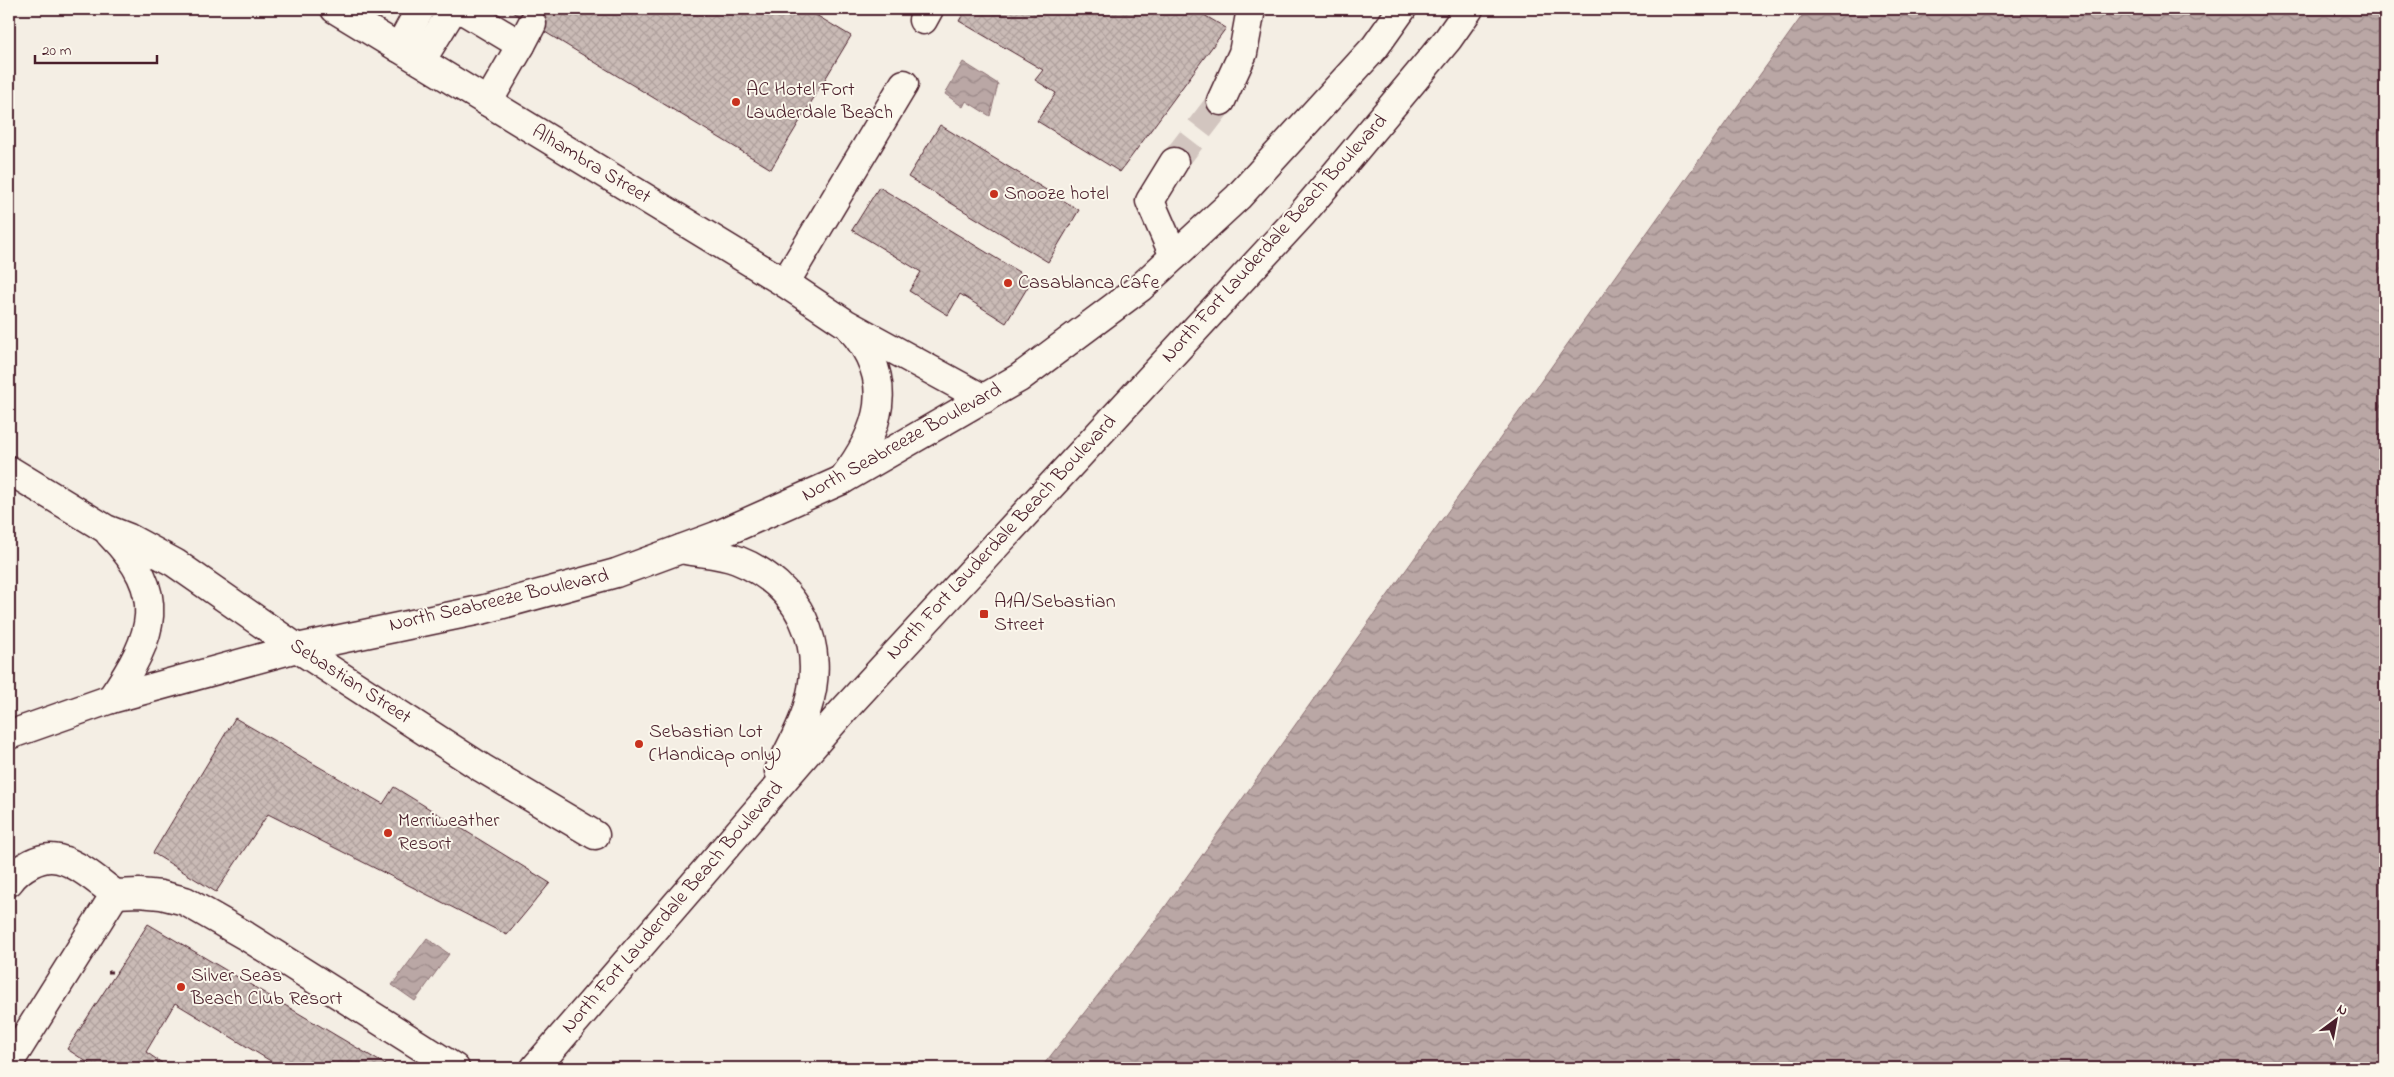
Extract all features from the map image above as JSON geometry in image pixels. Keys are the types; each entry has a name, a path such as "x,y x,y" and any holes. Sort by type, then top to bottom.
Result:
{"main road":[{"name":"Alhambra Street","path":"335,9 786,283 845,323 984,399"},
{"path":"410,54 420,9"},
{"path":"410,54 454,9"},
{"path":"461,9 527,35 488,102"},
{"path":"1221,101 1243,53 1251,9"},
{"path":"1174,162 1150,201 1174,256 1238,197 1375,47 1401,9"},
{"name":"North Fort Lauderdale Beach Boulevard","path":"535,1068 765,800 947,597 1302,214 1448,39 1469,9"},
{"path":"786,283 904,84"},
{"name":"North Seabreeze Boulevard","path":"9,735 112,698 297,648 485,609 549,593 616,574 716,536 842,480 1019,378 1141,287 1174,256"},
{"name":"Alhambra Street","path":"842,480 860,458 869,441 877,416 880,392 876,367 865,345 845,323"},
{"name":"Sebastian Street","path":"9,470 106,529 129,538 175,563 297,648 482,768 595,835"},
{"name":"Sebastian Street","path":"106,529 128,552 143,575 149,602 148,627 143,648 112,698"},
{"path":"680,549 736,559 767,575 786,592 806,622 813,652 813,683 808,709 765,800"},
{"path":"9,882 17,871 33,862 58,858 87,873 115,894 139,892 161,894 184,902 246,936 455,1068"},
{"path":"9,1063 115,894"}],"path":[{"path":"240,1068 252,1062 274,1068"}],"water":[{"path":"1807,9 2385,9 2385,1068 1041,1068 1145,935"},
{"path":"963,62 998,84 990,116 966,101 963,107 945,94"},
{"path":"427,938 449,954 415,1001 392,985"}],"building":[{"name":"AC Hotel Fort Lauderdale Beach","path":"507,9 806,9 851,36 771,169"},
{"path":"966,9 1194,9 1226,28 1120,172 1037,121 1056,93 1035,80 1043,70 959,21"},
{"name":"Snooze hotel","path":"940,125 1079,210 1048,262 908,177"},
{"path":"879,187 1032,280 1006,323 960,294 948,315 909,291 921,272 852,230"},
{"name":"Merriweather Resort","path":"235,718 383,804 394,787 550,883 507,935 268,814 216,892 153,853"},
{"name":"Silver Seas Beach Club Resort","path":"148,924 391,1068 282,1068 175,1003 146,1052 162,1063 159,1068 96,1068 67,1049"}],"tunnel":[{"path":"1174,162 1221,101"}],"place":[{"name":"AC Hotel Fort Lauderdale Beach","path":"736,102"},
{"name":"Snooze hotel","path":"994,194"},
{"name":"Casablanca Cafe","path":"1008,283"},
{"name":"A1A/Sebastian Street","path":"984,614"},
{"name":"Sebastian Lot (Handicap only)","path":"639,744"},
{"name":"Merriweather Resort","path":"388,833"},
{"name":"Silver Seas Beach Club Resort","path":"181,987"}]}
